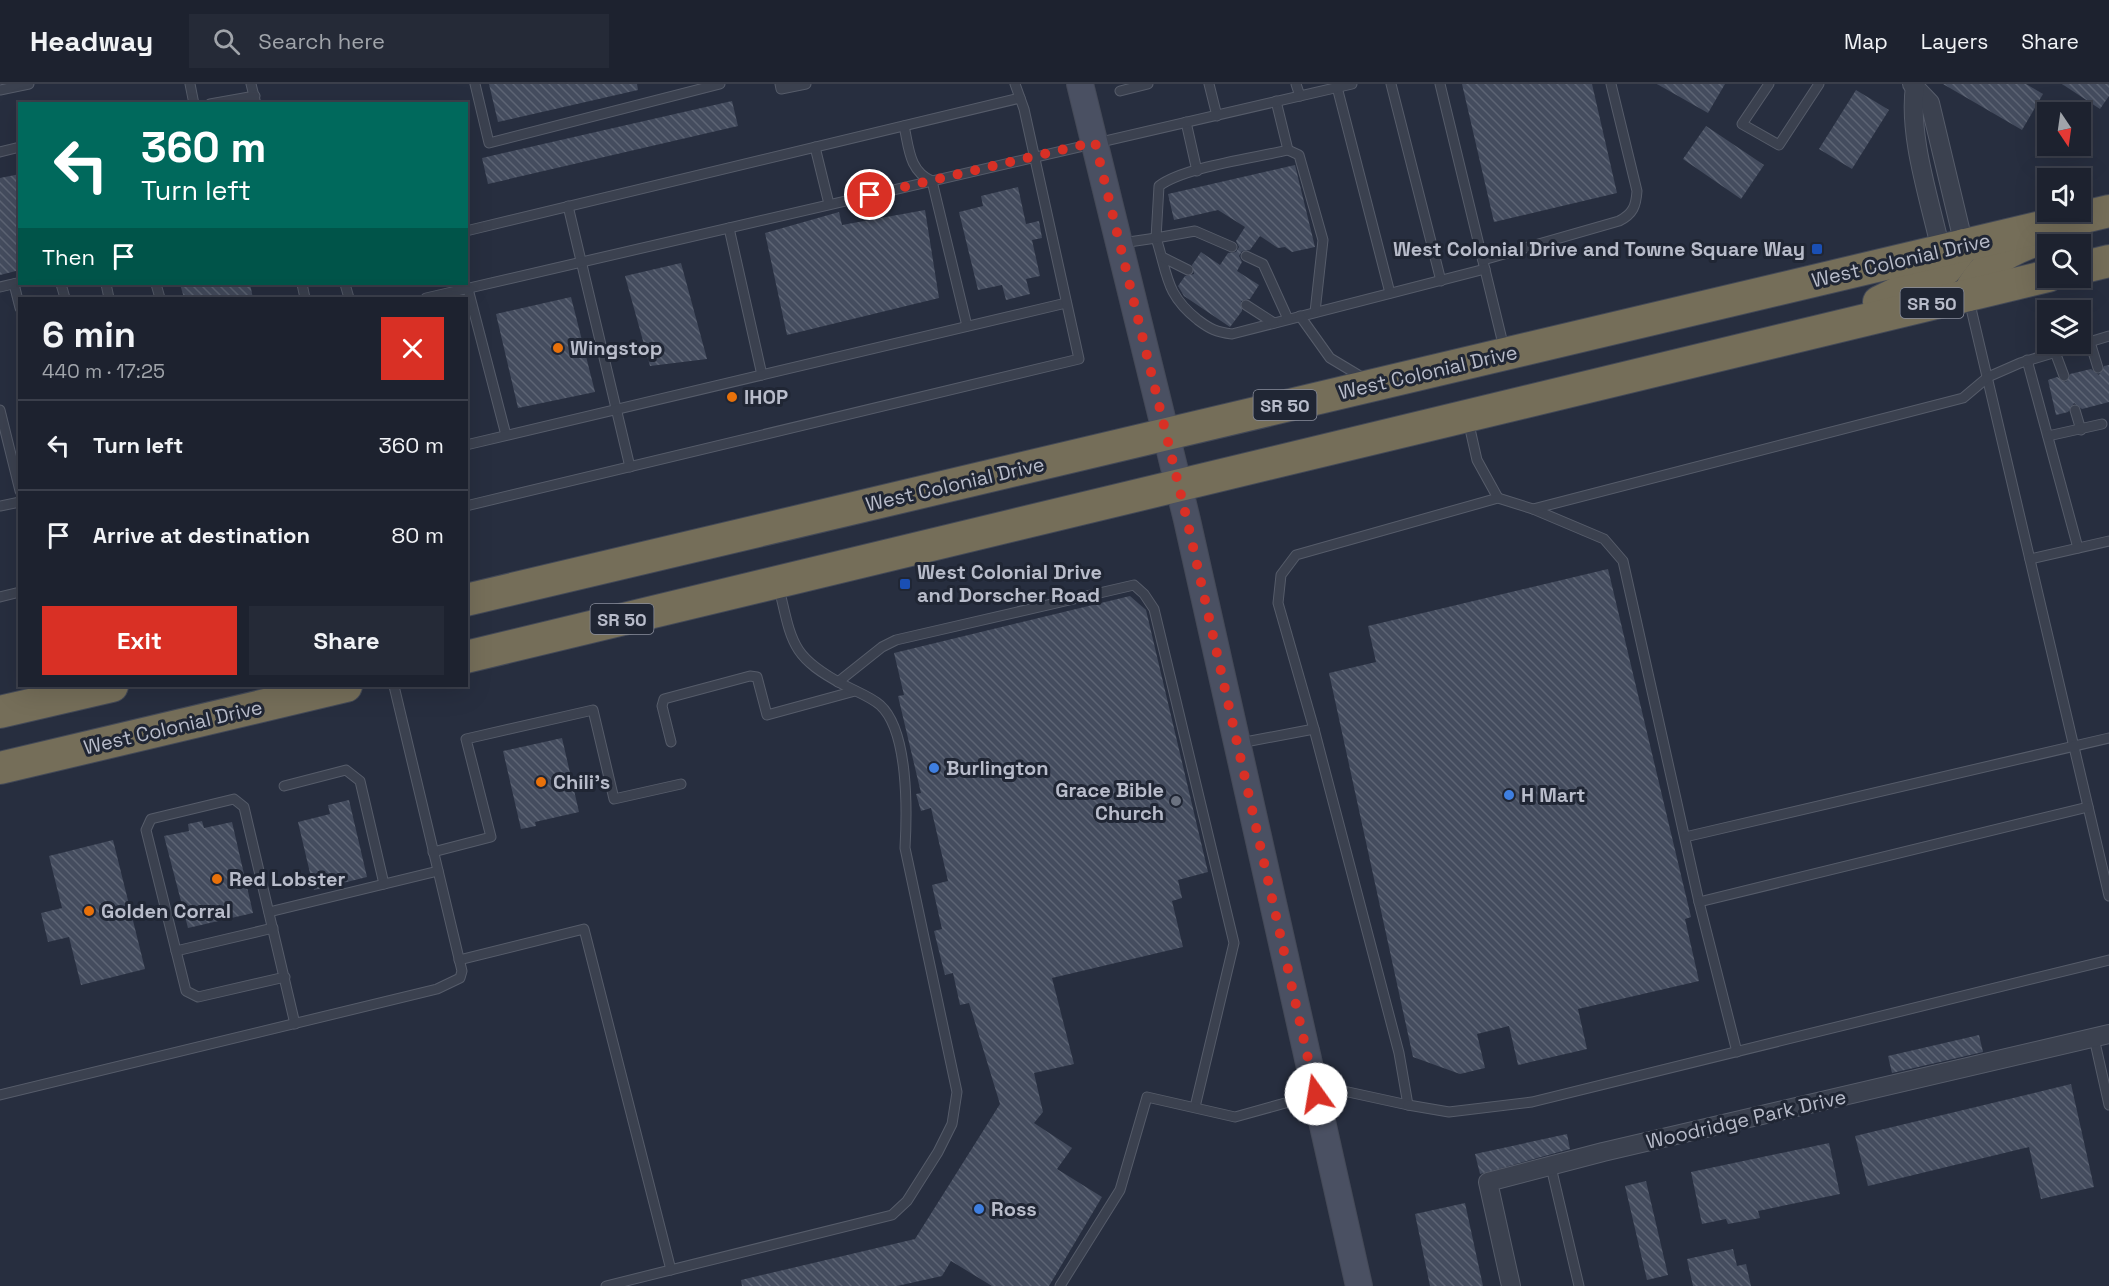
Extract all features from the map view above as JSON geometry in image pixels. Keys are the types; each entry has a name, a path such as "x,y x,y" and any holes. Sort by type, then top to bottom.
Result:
{"highway":[{"name":"West Colonial Drive","path":"468,600 2107,212"},
{"path":"1968,295 1978,275 2004,253 2107,212"},
{"path":"1816,331 1930,279 1946,269 1952,248"},
{"path":"2091,265 2109,261"},
{"name":"SR 50","path":"468,657 2037,279"},
{"path":"0,712 108,687"},
{"name":"West Colonial Drive","path":"0,768 342,687"}],"street":[{"path":"1080,84 1179,486 1359,1286"},
{"path":"1915,85 1930,103 1952,248"},
{"name":"Woodridge Park Drive","path":"1511,1286 1488,1182 2102,1036"}],"lane":[{"path":"0,90 29,84"},
{"path":"190,84 194,102"},
{"path":"232,102 255,100 251,84"},
{"path":"475,84 489,143 720,84"},
{"path":"780,84 781,89 806,84"},
{"path":"468,506 1079,359 1015,84"},
{"path":"1120,91 1148,84"},
{"path":"1209,84 1217,116"},
{"path":"1296,84 1299,96"},
{"path":"431,297 1352,84"},
{"path":"1391,84 1441,281"},
{"path":"1440,84 1506,353"},
{"path":"1316,312 1323,240 1299,155 1288,150 1168,179 1159,186 1156,238 1172,293 1180,306 1214,332 1232,334 1441,281 1628,217 1636,207 1637,191 1611,84"},
{"path":"1769,84 1742,124 1779,145 1819,84"},
{"path":"1340,86 1390,293"},
{"path":"468,231 1020,98"},
{"path":"1276,102 1288,150"},
{"path":"1186,122 1197,171"},
{"path":"904,126 912,163 920,176 932,181"},
{"path":"815,147 829,204"},
{"path":"0,152 18,148"},
{"path":"932,181 967,326"},
{"path":"568,206 630,467"},
{"path":"729,228 762,375"},
{"path":"1119,243 1196,231 1232,247"},
{"path":"1246,256 1263,264 1288,319"},
{"path":"1162,257 1188,270"},
{"path":"0,287 16,283"},
{"path":"468,289 506,435"},
{"path":"1968,295 2109,896"},
{"path":"468,444 1066,303"},
{"path":"1246,305 1274,323"},
{"path":"1300,316 1330,358 1375,384"},
{"path":"2091,342 2109,336"},
{"path":"2091,345 2098,368"},
{"path":"1533,509 1963,398 1988,377 2027,360 2048,354"},
{"path":"2056,354 2064,376"},
{"path":"2027,360 2078,548"},
{"path":"0,410 18,483"},
{"path":"2075,410 2081,430"},
{"path":"1467,416 1477,460 1498,498"},
{"path":"2048,436 2102,424"},
{"path":"1408,1105 1399,1053 1314,729 1278,603 1281,575 1296,555 1498,498 1533,509 1604,539 1623,561 1699,902 1737,1052"},
{"path":"0,506 18,502"},
{"path":"2030,559 2109,541"},
{"path":"606,1286 892,1215 907,1200 952,1124 957,1092 904,848 907,807 893,725 881,705 837,682 804,660 791,640 778,582"},
{"path":"837,682 882,647 896,640 1134,585 1144,594 1154,609 1234,944 1195,1107"},
{"path":"0,597 18,592"},
{"path":"671,741 662,706 664,699 750,676 757,677 767,715 855,691"},
{"path":"0,1095 437,989 460,978 462,971 394,687"},
{"path":"433,852 491,837 466,739 593,710 614,799 681,784"},
{"path":"1237,744 1314,729"},
{"path":"1685,837 2109,738"},
{"path":"284,786 346,770 360,781 384,885"},
{"path":"285,977 198,997 186,991 146,830 151,819 234,799 244,807 285,977 296,1024"},
{"path":"1699,902 2088,807"},
{"path":"269,912 438,871"},
{"path":"176,951 273,928"},
{"path":"459,960 584,929 671,1270"},
{"path":"1060,1286 1120,1190 1147,1097 1235,1116 1315,1089 1449,1112 1532,1102 2109,960"},
{"path":"2102,1036 2109,1106"},
{"path":"1551,1167 1579,1286"}],"building":[{"path":"489,84 637,84 638,90 498,122"},
{"path":"1462,84 1592,84 1617,193 1494,222"},
{"path":"1657,84 1725,84 1708,113"},
{"path":"1943,84 2026,84 2043,94 2022,130"},
{"path":"2062,84 2109,84 2109,96 2100,109"},
{"path":"1856,90 1889,110 1852,169 1819,149"},
{"path":"732,101 738,126 488,184 482,158"},
{"path":"1706,126 1764,165 1741,199 1683,159"},
{"path":"1295,165 1315,247 1292,252 1285,247 1278,248 1260,236 1250,250 1242,251 1239,256 1242,262 1237,271 1259,285 1250,299 1241,301 1242,311 1230,327 1184,296 1178,286 1185,276 1194,274 1192,265 1201,252 1220,265 1228,253 1236,252 1239,247 1236,241 1245,227 1218,210 1174,220 1168,194"},
{"path":"18,174 18,270 0,275 0,178"},
{"path":"1018,187 1026,224 1039,221 1042,238 1032,240 1040,276 1026,279 1030,294 1006,300 1002,285 978,290 959,212 983,206 981,196"},
{"path":"925,210 939,298 787,335 765,233 839,212 842,225"},
{"path":"681,263 707,359 650,366 625,276"},
{"path":"180,285 250,285 253,297 184,297"},
{"path":"571,297 595,392 518,408 496,314"},
{"path":"2109,365 2109,402 2082,409 2074,403 2068,412 2056,415 2048,380 2057,377 2066,382 2070,374 2091,369 2099,375 2104,366"},
{"name":"H Mart","path":"1608,569 1691,917 1685,919 1699,981 1578,1009 1587,1049 1518,1065 1509,1026 1477,1034 1485,1068 1460,1074 1413,1057 1329,673 1376,662 1368,626"},
{"path":"1130,596 1146,610 1208,872 1178,880 1182,898 1172,901 1183,947 1052,978 1074,1064 1034,1073 1043,1112 1034,1123 1072,1148 1057,1169 1102,1197 1049,1286 992,1286 951,1261 942,1276 897,1286 742,1286 741,1280 915,1239 1000,1104 969,1003 960,1005 953,973 945,975 934,931 942,929 932,885 948,881 931,808 921,811 916,794 921,793 898,696 904,695 894,653"},
{"name":"Chili's","path":"562,738 579,812 535,822 536,826 521,829 503,751"},
{"path":"349,800 367,877 314,890 298,822 330,814 328,805"},
{"path":"202,821 204,828 232,822 253,913 188,928 164,836 189,831 188,824"},
{"name":"Golden Corral","path":"113,840 145,969 81,985 69,937 48,942 41,913 62,908 49,856"},
{"path":"1979,1035 1983,1052 1892,1073 1888,1056"},
{"path":"2071,1084 2094,1187 2041,1199 2029,1147 1868,1186 1855,1136"},
{"path":"1567,1134 1570,1149 1480,1174 1475,1154"},
{"path":"1829,1143 1840,1194 1758,1211 1760,1218 1728,1224 1726,1219 1702,1224 1691,1172"},
{"path":"1646,1181 1668,1275 1647,1280 1625,1186"},
{"path":"1465,1203 1483,1286 1430,1286 1415,1214"},
{"path":"1733,1249 1737,1266 1746,1264 1751,1286 1693,1286 1687,1259"}],"place":[{"name":"West Colonial Drive and Towne Square Way","path":"1817,249"},
{"name":"Wingstop","path":"558,348"},
{"name":"IHOP","path":"732,397"},
{"name":"West Colonial Drive and Dorscher Road","path":"905,584"},
{"name":"Burlington","path":"934,768"},
{"name":"Chili's","path":"541,782"},
{"name":"H Mart","path":"1509,795"},
{"name":"Grace Bible Church","path":"1176,801"},
{"name":"Red Lobster","path":"217,879"},
{"name":"Golden Corral","path":"89,911"},
{"name":"Ross","path":"979,1209"}],"route":[{"path":"870,195 1095,142 1187,520 1316,1094"}]}
